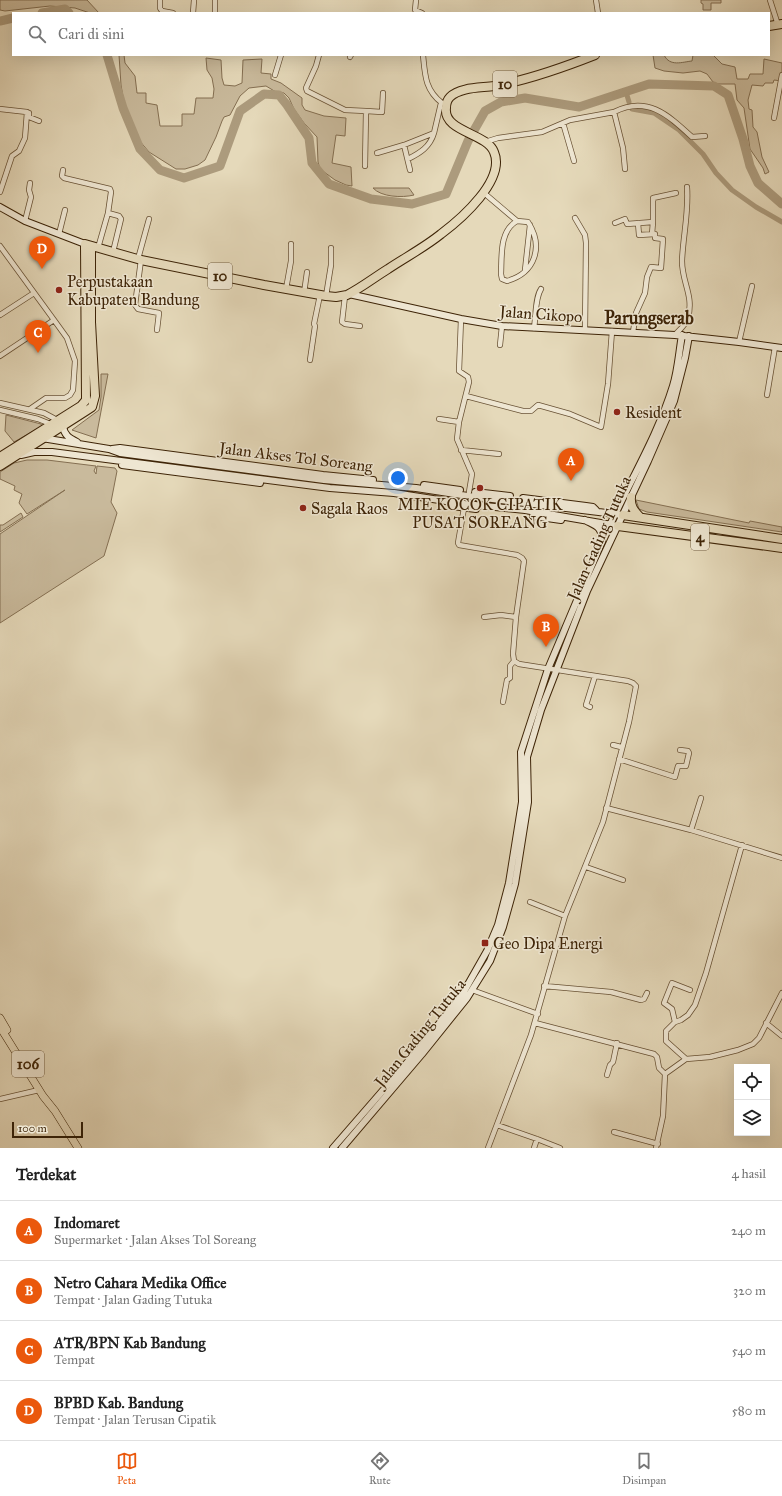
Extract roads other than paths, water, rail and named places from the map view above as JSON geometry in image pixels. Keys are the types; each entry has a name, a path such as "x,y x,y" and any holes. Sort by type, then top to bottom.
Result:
{"highway":[{"path":"770,26 780,25"},
{"name":"10","path":"443,104 458,92 533,77 592,56"},
{"path":"347,295 442,233 484,193 493,177 496,161 494,151 484,141 452,124 446,115 443,104"},
{"path":"0,466 58,425 86,412 93,404 94,396 89,322 91,247"},
{"name":"10","path":"91,247 139,259 304,293 323,296 347,295"},
{"path":"0,457 39,438"},
{"path":"631,497 630,502 633,509 640,517"},
{"name":"4","path":"619,514 782,539"},
{"name":"4","path":"614,525 782,548"}],"main road":[{"path":"0,207 26,221 91,247"},
{"name":"Jalan Cikopo","path":"347,295 502,326 674,334 779,348"},
{"name":"Jalan Gading Tutuka","path":"333,1148 422,1054 467,998 492,954 503,927 516,884 528,802 527,757 541,710 614,525 666,405 673,385 682,335"},
{"name":"Jalan Gading Tutuka","path":"619,514 631,497 674,401 684,364 689,336"},
{"path":"58,425 67,436 85,445"},
{"path":"39,438 46,449 52,452"},
{"name":"Jalan Akses Tol Soreang","path":"39,438 109,449 120,453 276,474 324,480 416,486 468,496 619,514"},
{"name":"Jalan Akses Tol Soreang","path":"109,449 120,448 323,475 586,506 593,507 597,511"},
{"name":"Jalan Akses Tol Soreang","path":"16,456 34,452 52,452 330,488 519,509 614,525"},
{"name":"Jalan Akses Tol Soreang","path":"108,460 116,464 331,492 389,494 464,508 514,513 574,522 585,520"},
{"path":"275,481 276,474"},
{"name":"Jalan Gading Tutuka","path":"342,1148 462,995 480,965 498,925 509,883 521,808 521,752 548,669 602,541 602,532 598,527 585,520"},
{"name":"106","path":"0,1018 47,1094 55,1111"},
{"name":"106","path":"0,1027 39,1090 55,1111 78,1148"}],"street":[{"path":"160,0 160,8 162,11 168,12"},
{"path":"193,12 194,0"},
{"path":"215,0 215,12"},
{"path":"416,0 416,10 420,12"},
{"path":"596,0 598,12"},
{"path":"770,0 780,25"},
{"path":"275,75 281,56"},
{"path":"319,56 306,88 307,91 345,110 366,112 382,112 383,93"},
{"path":"408,159 426,148 432,141 443,104 431,93 428,87 423,56"},
{"path":"774,118 782,75"},
{"path":"484,141 542,132 563,123 614,112 627,106 641,105 651,107 677,123 692,137 704,136"},
{"path":"0,109 27,112"},
{"path":"27,112 30,113 29,117 39,120"},
{"path":"0,192 12,156 19,151 25,138 27,112"},
{"path":"365,166 366,112"},
{"path":"614,112 623,148 625,169"},
{"path":"563,123 574,161"},
{"path":"377,153 404,146 434,133"},
{"path":"404,146 410,170"},
{"path":"63,170 62,176 64,178 110,189 111,192 108,213 91,247"},
{"path":"26,221 31,197 29,190 30,183"},
{"path":"674,334 687,321 690,303 682,260 687,214 687,187"},
{"path":"484,193 517,221"},
{"path":"652,234 653,198 676,193"},
{"path":"59,234 65,210"},
{"path":"108,213 119,216 121,220 113,252"},
{"path":"575,218 586,239 585,330"},
{"path":"614,223 625,218 626,224 653,222"},
{"path":"150,219 139,259 135,305 138,309 159,313 157,330"},
{"path":"517,221 528,222 530,225 536,240 535,257 525,270 514,279 506,281 502,279 501,274 503,246 506,234 511,224 517,221"},
{"path":"633,332 636,313 645,293 647,277 651,267 661,268 663,239 655,238 655,234 639,235 638,223"},
{"path":"525,270 530,225"},
{"path":"286,289 291,261 291,244"},
{"path":"0,246 67,338 75,361 73,390 70,395 65,398 46,398 30,409"},
{"path":"310,360 315,326 314,324 331,265 332,248"},
{"path":"304,293 308,272"},
{"path":"739,342 752,286"},
{"path":"534,328 537,309 536,299 541,289"},
{"path":"0,315 34,293"},
{"path":"347,295 342,322 345,324 360,326"},
{"path":"461,319 458,368 460,373 469,379 459,422 457,439 472,474 469,492"},
{"path":"0,356 54,320"},
{"path":"500,345 502,326"},
{"path":"466,396 524,411 531,411 538,406 570,414 601,427 608,384 612,332"},
{"path":"767,395 779,348"},
{"path":"0,403 47,414 58,425"},
{"path":"0,410 58,425"},
{"path":"439,418 459,422"},
{"path":"462,450 499,454"},
{"path":"464,508 458,542 459,545 517,555 523,560 524,564 516,617 513,654 514,661 510,666 510,678 507,680 502,702"},
{"path":"484,617 500,615 516,617"},
{"path":"488,1148 538,1014 544,986 565,916 603,822 621,747 629,722 636,685 631,682 519,664 514,661"},
{"path":"590,707 586,705 595,676"},
{"path":"613,745 621,747"},
{"path":"619,759 675,777 678,766 686,766 689,753 688,751 680,750"},
{"path":"691,830 701,798"},
{"path":"606,808 691,830 782,858"},
{"path":"686,1059 666,1041 666,1031 675,1022 688,1015 695,1005 706,973 742,845"},
{"path":"586,867 623,880"},
{"path":"530,902 565,916"},
{"path":"675,1022 672,1009 664,1003 671,984 673,983 690,990"},
{"path":"544,986 611,992 641,1000 644,999 647,993"},
{"path":"472,990 538,1014"},
{"path":"665,1074 686,1059 710,1058 750,1046 759,1038 782,993"},
{"path":"535,1023 617,1043 656,1056 659,1068 665,1074 664,1114 657,1146 614,1132"},
{"path":"766,1023 782,1036"},
{"path":"607,1075 610,1065 613,1062 617,1043"},
{"path":"0,1099 39,1090"},
{"path":"497,1125 560,1148"},
{"path":"534,1148 538,1139"}],"waterway":[{"path":"48,12 65,9 68,12"},
{"path":"0,21 12,18"},
{"path":"107,56 123,108 140,149 160,170 184,178 220,166 240,111 264,94 279,95 287,105 309,138 312,163 329,184 371,199 412,204 446,194 468,141 485,111 501,102 525,98 579,107 649,84 714,86 728,95 743,139 750,166 758,183 782,204"},
{"path":"626,92 629,102"},
{"path":"632,109 654,113 679,130 703,154 716,173 732,190 756,207 782,222"}],"place":[{"name":"BPBD Kab. Bandung","path":"42,269"},
{"name":"Perpustakaan Kabupaten Bandung","path":"59,290"},
{"name":"ATR/BPN Kab Bandung","path":"38,353"},
{"name":"Resident","path":"617,412"},
{"name":"Indomaret","path":"571,481"},
{"name":"MIE KOCOK CIPATIK PUSAT SOREANG","path":"480,488"},
{"name":"Sagala Raos","path":"303,508"},
{"name":"Netro Cahara Medika Office","path":"546,647"},
{"name":"Geo Dipa Energi","path":"485,943"}],"district":[{"name":"Parungserab","path":"649,318"}]}
